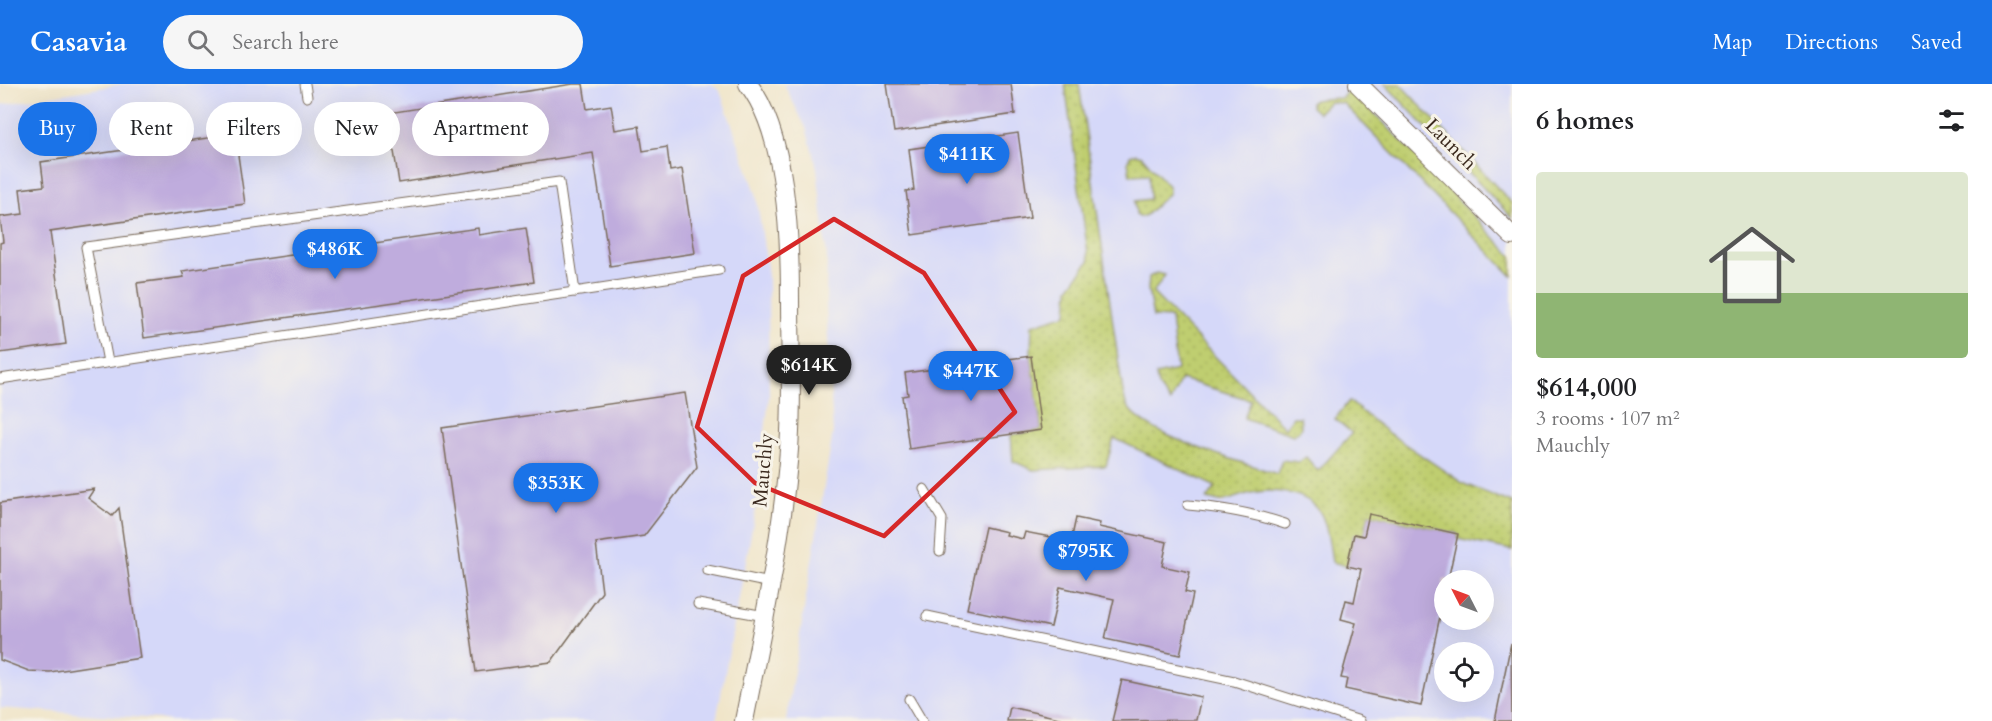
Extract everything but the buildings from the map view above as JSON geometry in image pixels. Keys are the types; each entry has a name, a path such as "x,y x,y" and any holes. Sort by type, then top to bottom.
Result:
{"street":[{"name":"Mauchly","path":"744,721 771,583 784,495 791,411 790,245 782,181 773,138 763,108 748,84"},
{"name":"Launch","path":"1358,84 1512,236"}],"lane":[{"path":"305,84 307,97"},
{"path":"108,362 86,247 559,182 575,292"},
{"path":"0,379 719,270"},
{"path":"924,489 942,519 940,551"},
{"path":"1188,505 1225,508 1285,524"},
{"path":"707,570 771,583"},
{"path":"698,604 765,616"},
{"path":"927,616 1234,681 1360,721"},
{"path":"909,699 922,721"}],"highlighted area":[{"path":"834,219 924,273 1015,412 884,536 755,483 697,427 743,276"}],"shaded area":[{"path":"123,84 712,84 720,91 756,193 768,274 769,396 757,502 716,721 169,721 0,708 0,105"},
{"path":"784,84 1512,84 1512,543 1458,539 1512,550 1512,721 786,721 833,432 826,302 827,257 817,168 806,128","holes":["1142,437 1369,515 1364,536 1327,533 1322,515 1310,501 1287,492 1262,490 1222,503 1207,498 1216,487 1114,438"]}],"green space":[{"path":"1065,84 1079,84 1123,394 1128,407 1155,429 1174,438 1277,474 1282,460 1299,462 1306,457 1318,471 1352,433 1335,419 1349,401 1387,432 1464,484 1512,503 1512,550 1457,539 1458,534 1369,514 1364,536 1354,535 1347,566 1332,562 1322,516 1317,508 1301,497 1270,491 1225,501 1207,499 1216,487 1114,438 1106,466 1033,470 1013,461 1011,435 1041,430 1031,356 1032,325 1067,314 1069,288 1089,261"},
{"path":"1385,84 1400,84 1512,203 1512,218"},
{"path":"1347,91 1358,96 1512,256 1512,276 1343,103 1329,102 1318,113 1311,107 1311,101 1342,98"},
{"path":"1130,155 1142,156 1169,187 1169,193 1141,217 1136,214 1135,201 1150,199 1149,174 1130,175 1128,162"},
{"path":"1157,273 1165,275 1153,293 1285,428 1293,417 1300,417 1301,426 1298,432 1293,435 1244,418 1251,400 1181,379 1170,402 1158,386 1156,375 1177,370 1171,318 1153,317 1148,289 1149,277"}]}
